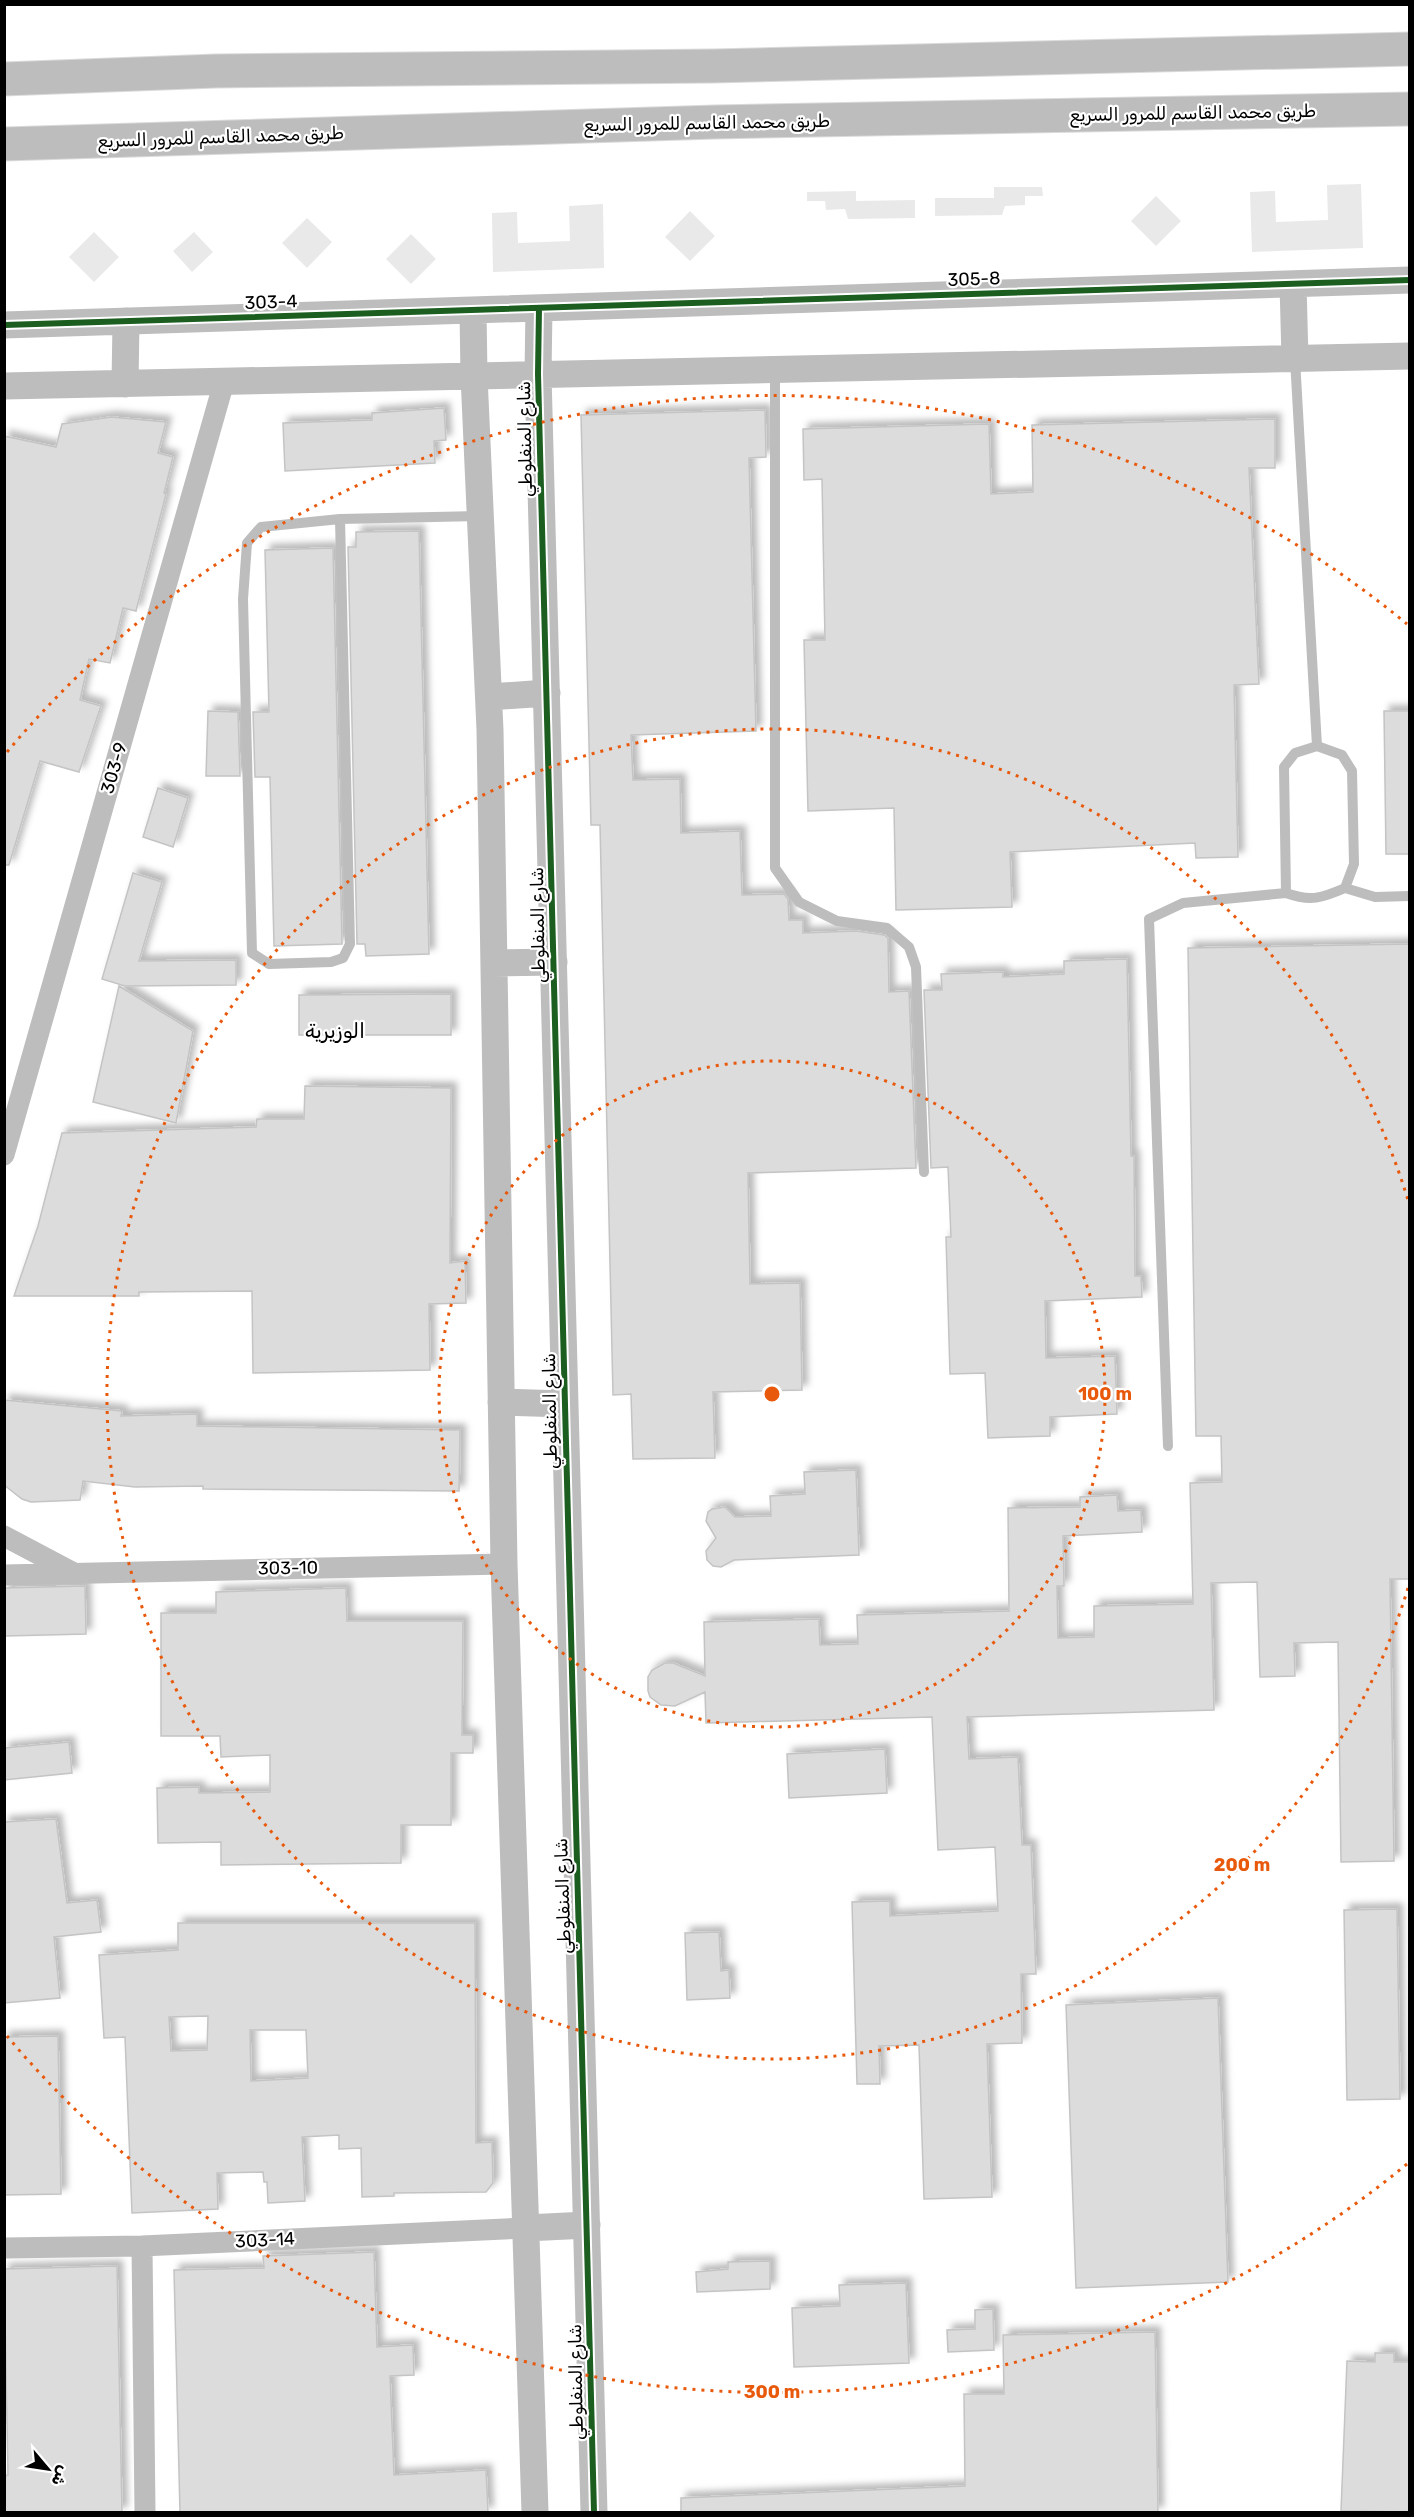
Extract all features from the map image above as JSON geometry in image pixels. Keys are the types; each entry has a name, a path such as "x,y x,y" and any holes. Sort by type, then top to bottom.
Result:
{"highway":[{"path":"4,79 216,71 713,66 1410,49"},
{"name":"طريق محمد القاسم للمرور السريع","path":"4,144 715,122 1410,109"}],"street":[{"name":"305-8","path":"539,308 1410,280"},
{"path":"1293,284 1295,359"},
{"name":"303-4","path":"4,326 539,308"},
{"name":"شارع المنفلوطي","path":"539,308 538,374 594,2512"},
{"path":"473,311 489,697 504,1564 535,2512"},
{"path":"125,384 126,321"},
{"path":"4,386 1410,356"},
{"name":"303-9","path":"4,1155 224,382"},
{"path":"489,697 547,693"},
{"path":"494,963 554,963"},
{"path":"501,1402 565,1404"},
{"name":"303-10","path":"4,1536 72,1572"},
{"name":"303-10","path":"4,1575 504,1564"},
{"path":"525,2228 587,2225"},
{"name":"303-14","path":"4,2248 142,2246 525,2228"},
{"path":"142,2246 145,2512"}],"lane":[{"path":"1295,359 1317,746"},
{"path":"775,369 775,868 799,902 837,921 887,928 909,947 916,967 924,1172"},
{"path":"340,519 350,944 342,958 331,962 269,964 252,953 243,599 247,543 261,527 340,519 480,516"},
{"path":"1286,893 1284,767 1295,753 1317,746 1342,755 1352,771 1354,864 1345,888"},
{"path":"1168,1446 1149,919 1183,903 1286,893 1302,899 1321,898 1345,888 1375,897 1410,896"}],"shaded area":[{"path":"1361,184 1363,248 1252,252 1250,192 1275,191 1276,222 1328,220 1327,185"},
{"path":"994,187 1042,187 1043,196 1025,196 1025,205 1005,206 1002,215 935,216 935,198 994,198"},
{"path":"856,191 856,201 915,200 915,218 848,219 845,209 826,210 825,201 807,201 807,192"},
{"path":"1156,196 1181,221 1156,246 1131,221"},
{"path":"603,204 604,268 493,272 492,213 517,212 518,243 570,241 569,206"},
{"path":"690,211 715,236 690,261 665,237"},
{"path":"307,218 332,242 307,268 282,243"},
{"path":"94,232 119,257 94,282 69,257"},
{"path":"194,232 213,252 192,272 173,251"},
{"path":"411,234 436,259 411,284 386,259"}],"building":[{"path":"444,408 446,440 434,441 435,463 285,471 283,423 372,420 372,413"},
{"path":"765,410 766,457 749,458 756,731 631,735 633,780 680,779 681,833 740,831 742,895 784,894 788,899 789,920 803,920 803,933 856,931 884,935 888,938 889,992 909,991 916,1168 748,1173 750,1284 800,1283 802,1390 713,1392 715,1458 633,1459 631,1394 613,1395 600,825 591,825 581,415"},
{"path":"111,417 166,422 158,453 173,457 164,493 166,494 136,611 123,608 110,663 89,659 80,700 101,706 79,772 40,761 9,865 4,865 4,436 56,447 62,424"},
{"path":"1275,419 1275,468 1249,468 1259,684 1234,685 1238,857 1196,858 1195,843 1010,852 1012,907 896,910 894,808 808,811 804,640 825,640 822,479 804,480 803,429 989,424 991,494 1033,492 1032,425"},
{"path":"419,531 429,954 366,956 365,944 357,944 348,547 356,547 356,532"},
{"path":"333,548 342,944 274,946 270,777 255,777 253,712 269,712 265,550"},
{"path":"208,711 238,712 240,776 206,776"},
{"path":"1384,711 1410,711 1410,854 1386,854"},
{"path":"158,788 188,798 173,847 143,837"},
{"path":"133,873 162,882 139,961 236,960 236,985 125,986 102,979"},
{"path":"1410,944 1410,1579 1390,1579 1394,1861 1341,1862 1338,1642 1294,1643 1295,1676 1260,1677 1257,1582 1211,1583 1214,1710 967,1717 969,1759 1018,1757 1022,1845 1031,1845 1036,1974 1021,1974 1022,2043 987,2044 992,2197 924,2199 919,2045 879,2046 880,2084 857,2084 852,1902 890,1901 890,1916 998,1911 995,1847 938,1850 932,1717 706,1723 705,1692 675,1706 661,1705 650,1697 648,1677 652,1670 665,1663 673,1663 705,1676 704,1622 819,1619 820,1645 858,1644 857,1615 1009,1611 1008,1508 1080,1507 1080,1497 1117,1495 1118,1511 1141,1510 1142,1532 1063,1536 1064,1586 1057,1586 1058,1638 1094,1637 1094,1606 1193,1604 1190,1483 1222,1482 1221,1436 1196,1436 1188,948"},
{"path":"1127,959 1131,1156 1134,1156 1135,1276 1141,1276 1142,1297 1045,1301 1046,1358 1115,1356 1117,1414 1050,1417 1050,1436 988,1438 985,1373 950,1374 946,1237 951,1237 948,1167 931,1168 924,990 942,990 941,974 1003,972 1003,977 1064,974 1064,961"},
{"path":"119,986 193,1031 176,1123 93,1102"},
{"path":"451,994 451,1035 299,1035 299,995"},
{"path":"305,1086 451,1088 450,1263 465,1261 466,1303 429,1304 430,1370 253,1373 252,1291 139,1292 139,1296 14,1296 38,1226 62,1133 256,1127 257,1119 304,1119"},
{"path":"4,1400 122,1411 121,1416 197,1414 197,1426 460,1430 459,1491 203,1489 203,1486 135,1487 83,1481 80,1500 31,1502 22,1499 4,1485"},
{"path":"856,1470 859,1555 734,1560 721,1567 713,1566 707,1560 706,1551 716,1538 706,1521 708,1512 712,1509 725,1507 735,1517 771,1516 770,1496 805,1494 804,1472"},
{"path":"85,1586 86,1634 5,1636 4,1588"},
{"path":"346,1588 347,1621 463,1621 462,1735 473,1735 473,1753 451,1753 451,1825 401,1825 401,1863 221,1865 221,1842 158,1843 157,1788 199,1787 199,1793 270,1792 270,1755 221,1757 220,1736 161,1736 161,1613 216,1613 216,1592"},
{"path":"69,1742 72,1773 4,1780 4,1748"},
{"path":"885,1749 887,1793 789,1798 787,1754"},
{"path":"56,1819 67,1903 97,1900 101,1932 54,1937 60,1998 4,2003 4,1822"},
{"path":"1397,1909 1400,2099 1347,2100 1344,1910"},
{"path":"178,1923 475,1923 476,2143 492,2142 493,2183 486,2192 394,2193 394,2196 362,2197 361,2148 339,2149 339,2135 302,2137 305,2201 268,2203 267,2182 264,2182 263,2172 217,2173 218,2209 132,2213 125,2037 104,2038 99,1955 178,1950","holes":["208,2016 207,2050 171,2051 169,2017","250,2030 306,2030 308,2078 251,2081"]},
{"path":"719,1932 721,1971 729,1970 730,1998 687,2000 685,1933"},
{"path":"1218,1998 1228,2282 1076,2288 1066,2005"},
{"path":"58,2036 61,2194 4,2195 4,2037"},
{"path":"374,2252 377,2347 413,2345 414,2375 390,2376 394,2475 486,2470 488,2512 180,2512 174,2270 264,2268 263,2256"},
{"path":"770,2261 770,2289 697,2292 696,2272 728,2269 728,2262"},
{"path":"117,2266 122,2512 4,2512 4,2476 8,2475 4,2269"},
{"path":"906,2283 909,2363 794,2367 792,2308 840,2306 839,2285"},
{"path":"993,2309 994,2350 948,2352 947,2330 975,2329 975,2310"},
{"path":"1155,2332 1158,2512 681,2512 681,2498 965,2486 964,2394 1004,2394 1003,2335"},
{"path":"1375,2353 1394,2353 1394,2362 1410,2362 1410,2512 1341,2511 1347,2361 1375,2362"}],"cycle path":[{"path":"4,325 1410,280"},
{"path":"539,308 538,374 594,2512"}],"district":[{"name":"الوزيرية","path":"335,1030"}]}
